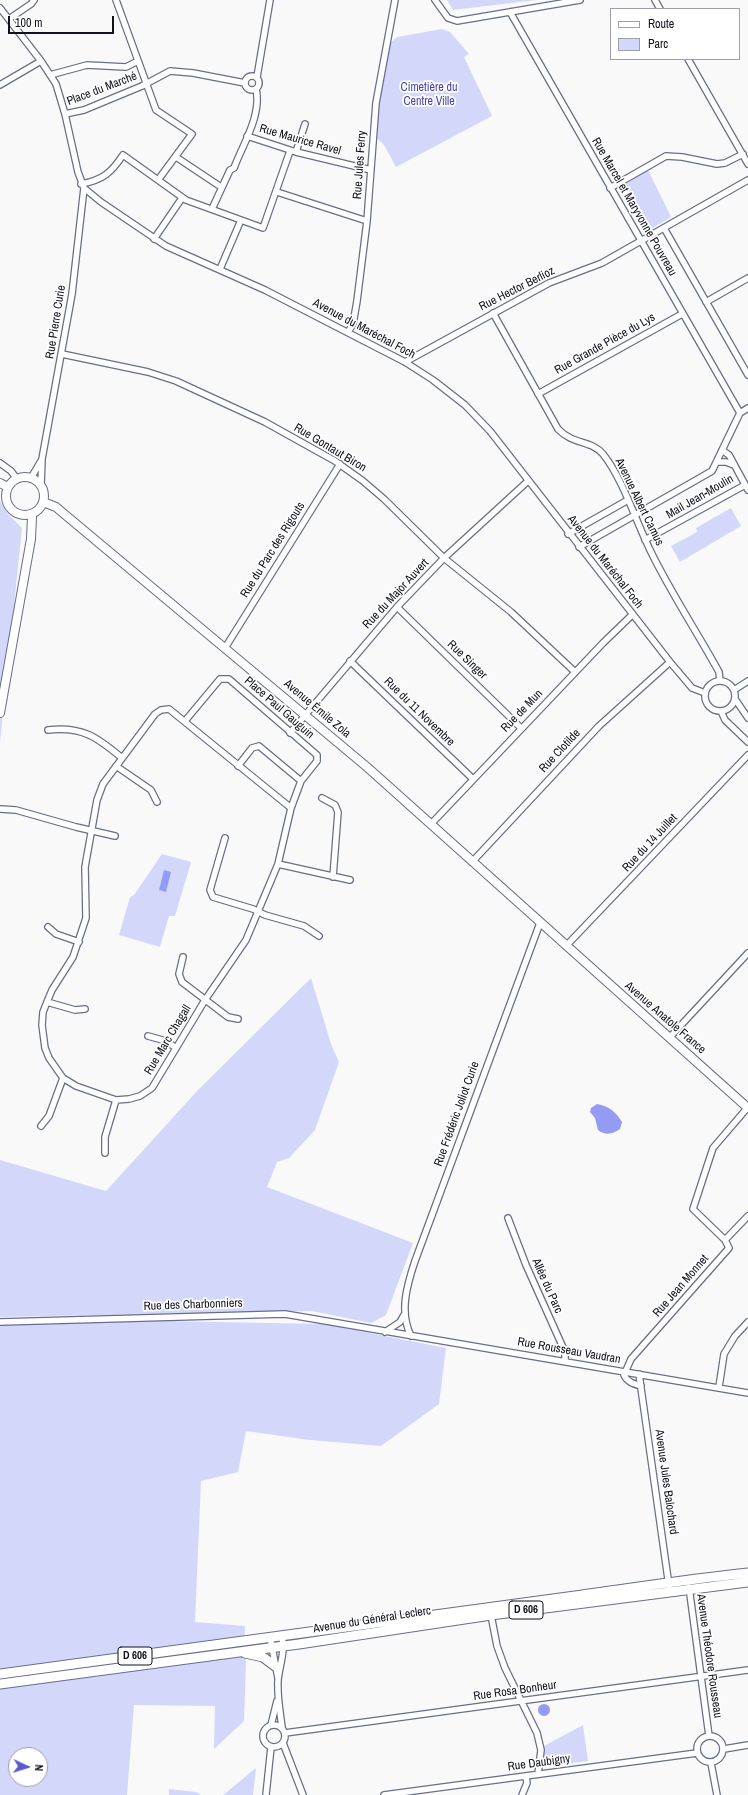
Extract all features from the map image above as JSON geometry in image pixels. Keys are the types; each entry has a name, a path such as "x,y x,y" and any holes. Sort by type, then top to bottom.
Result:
{"main road":[{"path":"17,478 31,478 41,485 43,502 38,509 30,514 22,514 11,508 6,496 8,488 17,478"},
{"path":"0,483 8,488"},
{"name":"Avenue Émile Zola","path":"43,502 56,507 306,715 431,824 566,946"},
{"path":"0,713 31,539 32,517 30,514"},
{"name":"Avenue Anatole France","path":"566,946 748,1108"},
{"name":"Avenue du Général Leclerc","path":"286,1635 669,1582 748,1573"},
{"name":"Avenue du Général Leclerc","path":"0,1674 271,1642 284,1645 491,1615 748,1582"},
{"name":"D 606","path":"271,1642 286,1635"},
{"name":"Avenue du Général Leclerc","path":"0,1684 236,1651 271,1642"},
{"path":"236,1651 256,1655 275,1666"}],"street":[{"path":"8,19 34,0"},
{"path":"116,0 156,110 192,134 158,180"},
{"path":"256,89 260,84 257,77 270,0"},
{"name":"Rue Jules Ferry","path":"348,332 353,324 367,221 376,103 395,0"},
{"path":"435,0 448,18 452,20 580,0"},
{"path":"0,8 41,61 61,95 83,186 104,177 111,172 123,155 182,198 263,228 277,192 290,151"},
{"name":"Rue Marcel et Maryvonne Pouvreau","path":"510,12 740,413"},
{"path":"689,60 748,164"},
{"path":"0,85 41,61"},
{"path":"50,75 87,65 126,66 138,61"},
{"name":"Place du Marché","path":"65,114 84,110 147,83 170,71 193,73 245,83"},
{"path":"256,89 249,89 245,83 248,77 257,77"},
{"path":"212,209 230,170 234,168 256,112 258,97 256,89"},
{"path":"296,152 305,124"},
{"name":"Rue Maurice Ravel","path":"247,136 290,151 371,170"},
{"path":"610,188 666,156 682,157 717,164 724,163 742,154"},
{"path":"176,157 221,187"},
{"name":"Rue Hector Berlioz","path":"405,362 549,283 602,263 748,180"},
{"name":"Avenue du Maréchal Foch","path":"83,186 154,239 166,246 220,269 348,332 405,362 433,380 465,405 490,431 568,534 670,662 692,688 705,693"},
{"name":"Rue Pierre Curie","path":"41,485 42,459 72,294 83,186"},
{"path":"277,192 367,221"},
{"path":"154,239 182,198"},
{"path":"220,269 241,220"},
{"path":"664,228 748,375"},
{"path":"706,302 748,278"},
{"name":"Avenue Albert Camus","path":"493,313 558,429 565,436 600,451 628,500 645,540 719,672 720,681"},
{"name":"Rue Grande Pièce du Lys","path":"538,394 682,314"},
{"name":"Rue Gontaut Biron","path":"62,354 148,372 176,381 258,419 340,464 379,494 444,558 510,612 575,672"},
{"path":"740,413 748,408"},
{"name":"Mail Jean-Moulin","path":"579,547 712,471 740,413"},
{"path":"722,450 729,455 748,490"},
{"name":"Rue Pierre Curie","path":"31,478 42,459"},
{"path":"717,462 726,462 734,465"},
{"path":"0,463 11,471 17,478"},
{"name":"Rue du Parc des Rigouts","path":"225,648 340,464"},
{"name":"Rue du Major Auvert","path":"290,733 397,607 444,558 528,481"},
{"name":"Mail Jean-Moulin","path":"645,540 745,485"},
{"path":"568,534 628,500"},
{"name":"Rue Singer","path":"397,607 521,728"},
{"name":"Rue de Mun","path":"431,824 521,728 632,615"},
{"name":"Rue du 11 Novembre","path":"350,661 473,779"},
{"name":"Rue Clotilde","path":"472,862 599,726 670,662"},
{"name":"Place Paul Gauguin","path":"185,721 220,679 229,679 317,755 317,761"},
{"path":"735,699 730,708 721,712 716,711 709,706 706,702 705,693 712,683 720,681 729,683 734,690 735,699 748,718"},
{"path":"734,690 748,681"},
{"name":"Rue Marc Chagall","path":"291,808 169,709 158,711 103,784 97,800 85,867 86,918 73,957 52,990 43,1012 42,1025 44,1043 49,1058 63,1078 89,1092 116,1100 140,1096 152,1088 205,1000 246,940 278,864 291,808 301,781 317,761"},
{"path":"721,712 725,720 748,742"},
{"path":"48,730 66,728 91,735 122,758"},
{"path":"238,766 252,748 259,746 301,781"},
{"name":"Rue du 14 Juillet","path":"566,946 748,755"},
{"path":"116,766 151,790 157,802"},
{"path":"322,798 335,805 338,812 333,877"},
{"path":"0,809 16,810 115,836"},
{"path":"225,838 210,890 213,897 258,911 265,915 304,926 319,936"},
{"path":"278,864 350,880"},
{"name":"Rue Frédéric Joliot Curie","path":"411,1336 406,1327 404,1315 406,1293 415,1261 540,924"},
{"path":"48,927 56,934 79,942"},
{"path":"670,1037 748,953"},
{"path":"183,957 179,978 182,982 228,1017 238,1019"},
{"path":"46,1002 75,1010 85,1009"},
{"path":"148,1036 166,1041 176,1048"},
{"path":"41,1126 49,1116 63,1078"},
{"path":"105,1153 105,1137 116,1100"},
{"path":"725,1240 693,1209 713,1148 748,1108"},
{"name":"Rue Jean Monnet","path":"625,1372 631,1359 728,1248 725,1240 748,1216"},
{"name":"Allée du Parc","path":"508,1218 526,1265 566,1352 565,1361"},
{"name":"Rue des Charbonniers","path":"0,1322 285,1314 385,1332"},
{"path":"385,1332 400,1322 404,1315"},
{"path":"719,1387 724,1354 735,1336 747,1324"},
{"name":"Rue Rousseau Vaudran","path":"385,1332 565,1361 748,1393"},
{"path":"625,1372 626,1379 641,1386"},
{"name":"Avenue Jules Balochard","path":"639,1374 670,1593"},
{"name":"Avenue Théodore Rousseau","path":"688,1580 709,1736"},
{"path":"491,1615 497,1646 504,1668 537,1733 541,1750 538,1774"},
{"path":"286,1635 278,1678 278,1695 284,1730 283,1743 294,1775 303,1795"},
{"path":"271,1642 278,1678"},
{"name":"Rue Rosa Bonheur","path":"284,1730 521,1701 748,1670"},
{"path":"270,1725 278,1695"},
{"path":"283,1743 278,1747 271,1747 265,1742 263,1736 264,1729 270,1725 277,1724 284,1730"},
{"path":"709,1736 721,1741 724,1749 722,1757 711,1763 704,1762 697,1753 698,1744 704,1737 709,1736"},
{"path":"724,1749 748,1745"},
{"path":"266,1795 271,1747"},
{"name":"Rue Daubigny","path":"384,1795 697,1753"},
{"path":"711,1763 717,1795"},
{"path":"522,1795 527,1784 526,1776"}],"green space":[{"path":"447,0 536,0 453,10"},
{"name":"Cimetière du Centre Ville","path":"442,29 450,32 469,54 464,57 492,116 396,167 384,145 377,138 379,102 390,43 397,37"},
{"path":"648,170 671,217 651,229 647,228 623,186"},
{"path":"0,501 7,513 22,528 0,742"},
{"path":"731,508 741,526 680,562 671,546 697,532 696,528"},
{"path":"162,854 191,862 175,916 169,916 160,947 119,935 130,897 134,895"},
{"path":"311,978 331,1044 339,1062 315,1130 289,1158 277,1162 267,1187 413,1243 386,1315 371,1323 312,1311 0,1317 0,1160 106,1191 198,1090"},
{"path":"0,1318 324,1324 446,1348 439,1404 381,1446 310,1440 246,1431 238,1472 201,1481 195,1622 245,1626 244,1646 246,1661 244,1721 214,1749 215,1706 134,1705 127,1795 0,1795"},
{"path":"583,1725 588,1761 542,1767 544,1746"},
{"path":"256,1768 253,1795 223,1795"},
{"path":"169,1789 196,1792 201,1795 169,1795"}],"water":[{"path":"164,870 171,872 166,892 159,890"},
{"path":"597,1104 609,1108 617,1115 622,1122 620,1129 609,1134 598,1130 595,1118 590,1112 591,1108"},
{"path":"544,1704 548,1706 550,1710 548,1714 544,1716 540,1714 538,1710 540,1706"}]}
